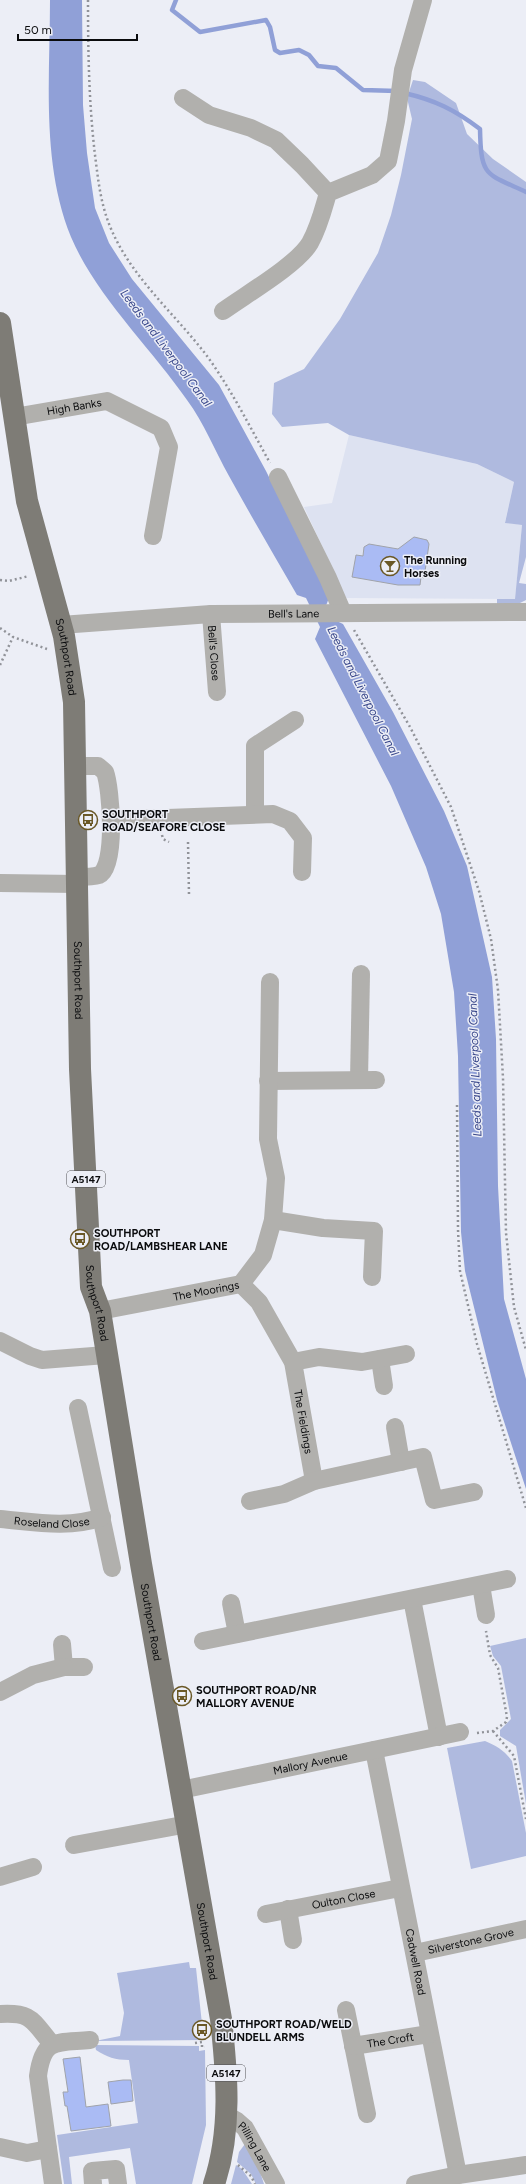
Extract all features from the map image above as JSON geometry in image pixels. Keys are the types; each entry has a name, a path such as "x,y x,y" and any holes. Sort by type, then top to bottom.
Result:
{"main road":[{"name":"Southport Road","path":"0,323 28,501 61,625 74,702 80,1069 91,1287 100,1311 106,1355 221,2019 227,2086 226,2115 222,2153 214,2184"}],"street":[{"path":"328,193 372,175 388,161 396,121 403,70 423,0"},
{"path":"183,98 209,115 251,128 276,140 328,193"},
{"path":"223,311 295,260 310,244 320,223 328,193"},
{"name":"High Banks","path":"14,417 107,401 161,428 169,448 153,536"},
{"path":"278,477 328,578 336,612"},
{"name":"Bell's Lane","path":"61,625 211,614 336,612 526,612"},
{"name":"Bell's Close","path":"211,614 217,692"},
{"path":"255,814 255,746 295,720"},
{"path":"0,883 77,881 99,875 103,871 108,859 112,820 105,772 98,766 75,766"},
{"path":"112,820 273,814 290,821 303,838 302,872"},
{"path":"268,1081 368,1080 361,974"},
{"name":"The Moorings","path":"100,1311 241,1284 263,1255 273,1220 276,1178 268,1139 270,982"},
{"path":"273,1220 323,1228 374,1231 372,1277"},
{"name":"The Fieldings","path":"241,1284 259,1302 294,1362 314,1481"},
{"path":"0,1342 42,1360 106,1355"},
{"path":"294,1362 319,1357 362,1362 406,1354"},
{"path":"380,1359 384,1386"},
{"path":"78,1408 112,1568"},
{"path":"395,1427 401,1462"},
{"path":"250,1501 284,1494 314,1481 423,1457 434,1500 474,1492"},
{"name":"Roseland Close","path":"0,1519 61,1524 86,1523 102,1517"},
{"path":"203,1642 507,1579"},
{"path":"481,1585 485,1621"},
{"path":"412,1599 439,1737"},
{"path":"231,1603 237,1634"},
{"path":"62,1644 64,1667"},
{"path":"0,1692 33,1674 64,1667 84,1667"},
{"name":"Mallory Avenue","path":"181,1790 439,1737 467,1733"},
{"name":"Cadwell Road","path":"374,1750 400,1888 415,1953 428,2034 458,2175"},
{"path":"74,1845 188,1824"},
{"path":"0,1877 33,1867"},
{"name":"Oulton Close","path":"266,1914 400,1888"},
{"path":"288,1909 293,1940"},
{"name":"Silverstone Grove","path":"415,1953 526,1929"},
{"name":"The Croft","path":"346,2010 367,2114"},
{"path":"0,2014 17,2013 29,2017 52,2044"},
{"name":"The Croft","path":"353,2046 428,2034"},
{"path":"53,2184 38,2076 44,2051 52,2044 90,2040"},
{"name":"Pilling Lane","path":"226,2115 237,2121 245,2128 276,2184"},
{"path":"0,2148 26,2153 48,2149"},
{"path":"415,2184 458,2175 526,2165"},
{"path":"93,2184 92,2172 116,2169 118,2184"}],"path":[{"path":"88,0 91,128 101,200 112,231 125,255 142,279 207,357 241,410 278,477"},
{"path":"0,580 9,581 29,576"},
{"path":"336,612 410,727 451,807 480,891 491,939 498,990 503,1078 506,1233 514,1308 526,1350"},
{"path":"0,628 13,637 52,651"},
{"path":"0,665 13,637"},
{"path":"188,842 189,895"},
{"path":"458,1105 458,1230 460,1271 477,1344 526,1508"},
{"path":"467,1733 493,1731 506,1722 507,1717 498,1668 490,1655 485,1621"},
{"path":"493,1731 514,1756 526,1819"},
{"path":"195,2043 202,2042 202,2047 206,2047"},
{"path":"237,2164 251,2176 255,2184"}],"shaded area":[{"path":"413,80 425,82 456,103 467,134 493,159 526,182 526,557 519,583 526,584 526,600 514,606 497,604 497,599 515,599 522,525 505,523 514,482 477,464 349,435 328,423 282,427 272,414 274,383 304,369 340,319 378,253 391,215 401,175 412,119 407,98"},
{"path":"349,435 477,464 514,482 505,522 522,525 515,599 346,598 304,507 332,503"},
{"path":"526,1638 526,1804 516,1746 500,1736 500,1730 511,1719 501,1666 493,1656 490,1646"},
{"path":"485,1741 507,1754 512,1761 526,1833 526,1856 471,1869 447,1748"},
{"path":"189,1962 190,1968 196,1968 202,2024 198,2025 199,2035 203,2035 204,2040 95,2041 120,2036 124,2013 117,1973"},
{"path":"95,2045 199,2046 199,2051 205,2050 206,2125 192,2184 136,2184 130,2148 69,2157 72,2184 64,2184 57,2135 138,2123 129,2060 115,2059 108,2056 96,2050"},
{"path":"245,2144 259,2169 264,2184 256,2184 251,2174 237,2162 239,2152"},
{"path":"236,2165 242,2169 252,2184 231,2184"}],"water":[{"name":"Leeds and Liverpool Canal","path":"50,0 82,0 83,105 87,153 95,208 109,243 132,279 219,385 266,471 329,598 325,608 328,617 343,624 393,712 444,811 467,866 492,977 496,1039 498,1186 504,1299 526,1379 526,1489 497,1400 465,1271 461,1232 458,1056 454,992 441,914 426,867 391,786 315,639 320,627 306,598 297,595 237,491 193,409 173,380 109,301 82,259 71,237 61,209 51,150 49,120"}],"building":[{"name":"The Running Horses","path":"414,537 427,540 429,544 424,578 421,577 420,585 398,585 352,577 356,555 363,556 364,547 369,544 398,549"},
{"path":"80,2057 86,2107 108,2104 111,2126 71,2131 63,2092 68,2092 63,2059"},
{"path":"131,2080 133,2101 111,2104 108,2082"}],"waterway":[{"path":"176,0 172,10 200,32 266,20 270,27 275,50 280,53 299,50 309,55 318,66 336,68 363,90 397,91"},
{"path":"404,93 444,106 462,116 480,129 482,156 484,165 488,171 502,181 526,192"}],"place":[{"name":"The Running Horses","path":"390,566"},
{"name":"SOUTHPORT ROAD/SEAFORE CLOSE","path":"88,820"},
{"name":"SOUTHPORT ROAD/LAMBSHEAR LANE","path":"80,1239"},
{"name":"SOUTHPORT ROAD/NR MALLORY AVENUE","path":"182,1696"},
{"name":"SOUTHPORT ROAD/WELD BLUNDELL ARMS","path":"202,2030"}]}
